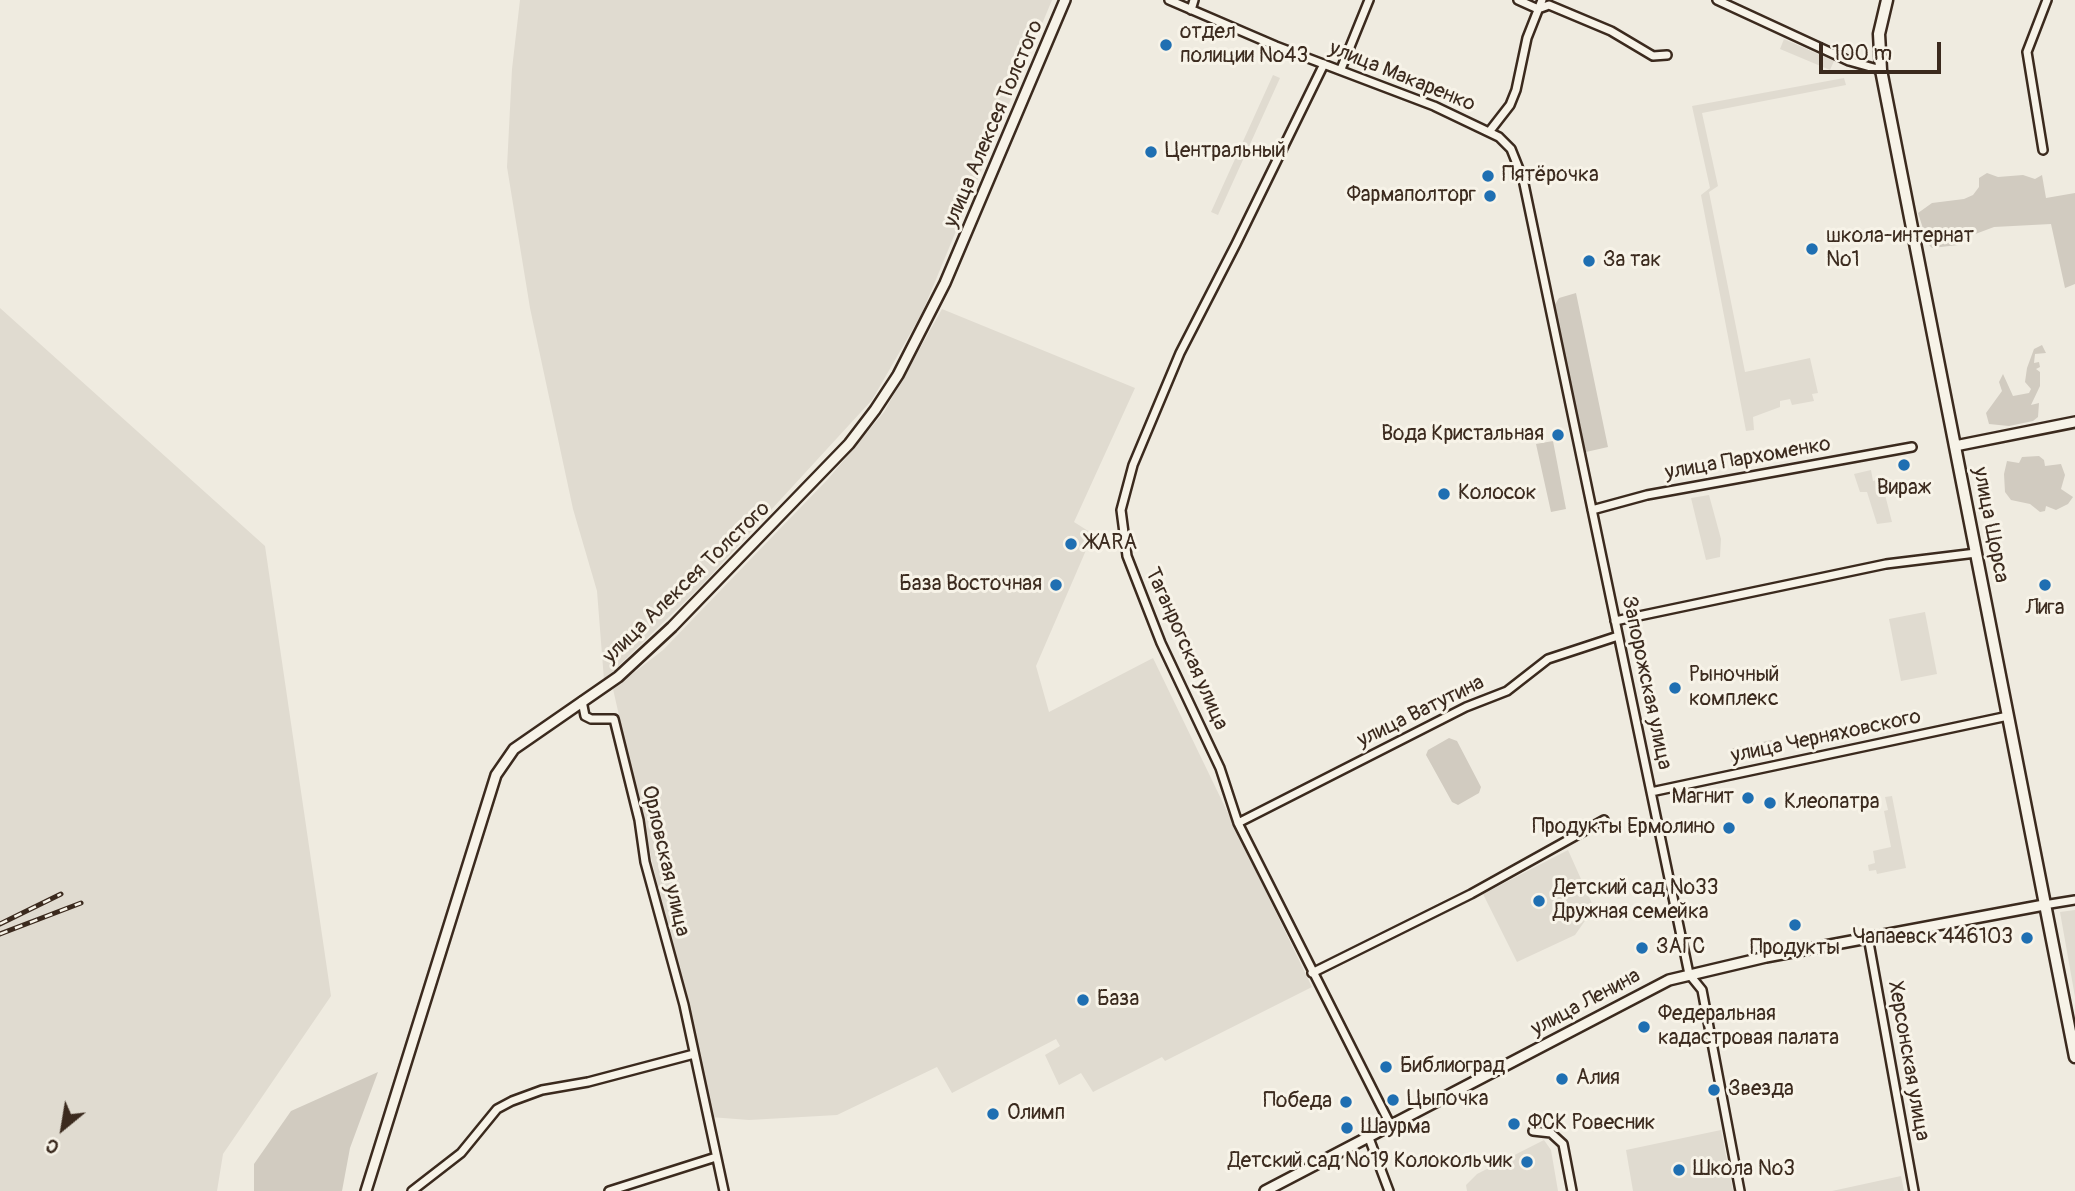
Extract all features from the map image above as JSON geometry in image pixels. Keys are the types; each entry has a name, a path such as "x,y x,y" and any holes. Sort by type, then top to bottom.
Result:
{"main road":[{"name":"улица Щорса","path":"1887,0 1880,34 1881,69 2075,1057"}],"street":[{"name":"улица Алексея Толстого","path":"366,1191 496,775 514,749 629,667 740,558 849,444 892,386 946,283 1065,0"},
{"name":"улица Макаренко","path":"1169,0 1434,106 1489,132 1511,149 1523,178"},
{"path":"1191,10 1194,0"},
{"path":"1341,69 1368,0"},
{"path":"1518,0 1538,9 1549,5 1611,31 1653,56 1667,55"},
{"path":"1489,132 1510,105 1516,90 1527,38 1542,0"},
{"path":"1717,0 1849,61 1881,69"},
{"path":"2043,150 2027,52 2048,0"},
{"name":"Таганрогская улица","path":"1324,64 1180,353 1133,465 1121,510 1127,556 1161,643 1220,768 1238,823 1391,1126"},
{"name":"Запорожская улица","path":"1523,178 1689,974 1702,990 1740,1191"},
{"path":"1955,446 2075,422"},
{"name":"улица Пархоменко","path":"1592,510 1647,495 1912,447"},
{"path":"1615,621 1886,564 1976,553"},
{"name":"улица Ватутина","path":"1238,823 1465,707 1507,691 1548,659 1618,636"},
{"name":"Орловская улица","path":"582,701 585,716 591,719 614,719 639,820 645,862 694,1054 724,1191"},
{"name":"улица Черняховского","path":"1651,792 2008,716"},
{"path":"1312,973 1471,894 1604,820"},
{"name":"улица Ленина","path":"1265,1191 1636,995 1689,974 1868,937 2075,900"},
{"name":"Херсонская улица","path":"1868,937 1914,1191"},
{"path":"412,1191 461,1153 497,1109 512,1101 542,1090 588,1082 694,1054"},
{"path":"1533,1131 1551,1133 1563,1144 1572,1191"},
{"path":"1368,1138 1389,1191"},
{"path":"609,1191 716,1157"}],"shaded area":[{"path":"520,0 1052,0 922,313 872,400 703,584 604,680 597,591 573,509 530,308 507,167 512,69"},
{"path":"1784,39 1834,61 1830,70 1780,49"},
{"path":"1273,75 1280,78 1218,215 1211,212"},
{"path":"1844,78 1846,85 1702,113 1718,186 1709,192 1745,372 1810,358 1818,393 1812,394 1814,401 1792,405 1790,399 1780,401 1780,407 1753,417 1754,430 1746,431 1701,195 1710,188 1692,106"},
{"path":"1987,173 1998,177 2023,175 2035,179 2042,175 2046,198 2075,193 2075,284 2065,288 2051,224 1994,227 1962,239 1958,245 1932,248 1928,244 1918,213 1932,203 1964,199 1973,195 1979,187 1979,178"},
{"path":"1576,293 1608,447 1586,452 1554,306 1559,298"},
{"path":"0,308 265,546 331,996 223,1154 217,1191 0,1191"},
{"path":"942,309 1135,388 1074,522 1093,534 1036,666 1049,712 1153,658 1312,987 1165,1061 1162,1057 1093,1092 1081,1073 1059,1085 1045,1055 1060,1046 1056,1039 952,1093 937,1067 837,1115 749,1120 710,1117 613,689 663,650 828,479 884,412"},
{"path":"2042,345 2046,353 2035,354 2034,363 2039,362 2040,367 2036,369 2040,372 2040,386 2031,405 2039,403 2038,417 2033,421 2009,426 1989,424 1986,413 2002,391 1999,382 2003,374 2013,396 2029,393 2031,389 2025,382 2027,368 2034,349"},
{"path":"1553,441 1566,509 1551,512 1536,444"},
{"path":"2039,456 2044,460 2045,466 2061,464 2065,475 2061,489 2073,497 2068,504 2056,510 2046,506 2045,511 2040,512 2030,504 2011,500 2005,492 2004,474 2007,461 2019,463 2022,457"},
{"path":"1871,470 1873,481 1881,479 1892,522 1877,524 1867,492 1860,492 1854,474"},
{"path":"1709,495 1721,539 1720,557 1706,560 1691,498"},
{"path":"1925,612 1937,674 1901,681 1889,619"},
{"path":"1449,738 1457,741 1481,787 1479,793 1458,805 1452,802 1426,755 1428,750"},
{"path":"1772,740 1775,754 1732,762 1729,749"},
{"path":"1892,796 1906,868 1877,874 1876,870 1869,871 1868,865 1875,863 1873,851 1891,847 1884,811 1888,810 1885,797"},
{"name":"Детский сад №33 Дружная семейка","path":"1568,850 1594,908 1575,935 1517,962 1483,894"},
{"path":"2075,910 2075,997 2060,912"},
{"path":"378,1072 350,1148 342,1191 254,1191 254,1164 291,1111"},
{"name":"Школа №3","path":"1721,1130 1733,1191 1633,1191 1626,1150"},
{"name":"Детский сад №19 Колокольчик","path":"1544,1140 1551,1150 1558,1191 1467,1191 1466,1185 1477,1174"},
{"path":"1901,1176 1904,1191 1832,1191"}],"railway":[{"path":"0,924 61,894"},
{"path":"0,934 81,903"}],"place":[{"name":"отдел полиции №43","path":"1166,45"},
{"name":"Центральный","path":"1151,152"},
{"name":"Пятёрочка","path":"1488,176"},
{"name":"Фармаполторг","path":"1490,196"},
{"name":"школа-интернат №1","path":"1812,249"},
{"name":"За так","path":"1589,261"},
{"name":"Вода Кристальная","path":"1558,435"},
{"name":"Вираж","path":"1904,465"},
{"name":"Колосок","path":"1444,494"},
{"name":"ЖАRА","path":"1071,544"},
{"name":"База Восточная","path":"1056,585"},
{"name":"Лига","path":"2045,585"},
{"name":"Рыночный комплекс","path":"1675,688"},
{"name":"Магнит","path":"1748,798"},
{"name":"Клеопатра","path":"1770,803"},
{"name":"Продукты Ермолино","path":"1729,828"},
{"name":"Детский сад №33 Дружная семейка","path":"1539,901"},
{"name":"Продукты","path":"1795,925"},
{"name":"Чапаевск 446103","path":"2027,938"},
{"name":"ЗАГС","path":"1642,948"},
{"name":"База","path":"1083,1000"},
{"name":"Федеральная кадастровая палата","path":"1644,1027"},
{"name":"Библиоград","path":"1386,1067"},
{"name":"Алия","path":"1562,1079"},
{"name":"Звезда","path":"1714,1090"},
{"name":"Цыпочка","path":"1393,1100"},
{"name":"Победа","path":"1346,1102"},
{"name":"Олимп","path":"993,1114"},
{"name":"ФСК Ровесник","path":"1514,1124"},
{"name":"Шаурма","path":"1347,1128"},
{"name":"Детский сад №19 Колокольчик","path":"1527,1162"},
{"name":"Школа №3","path":"1679,1170"}]}
